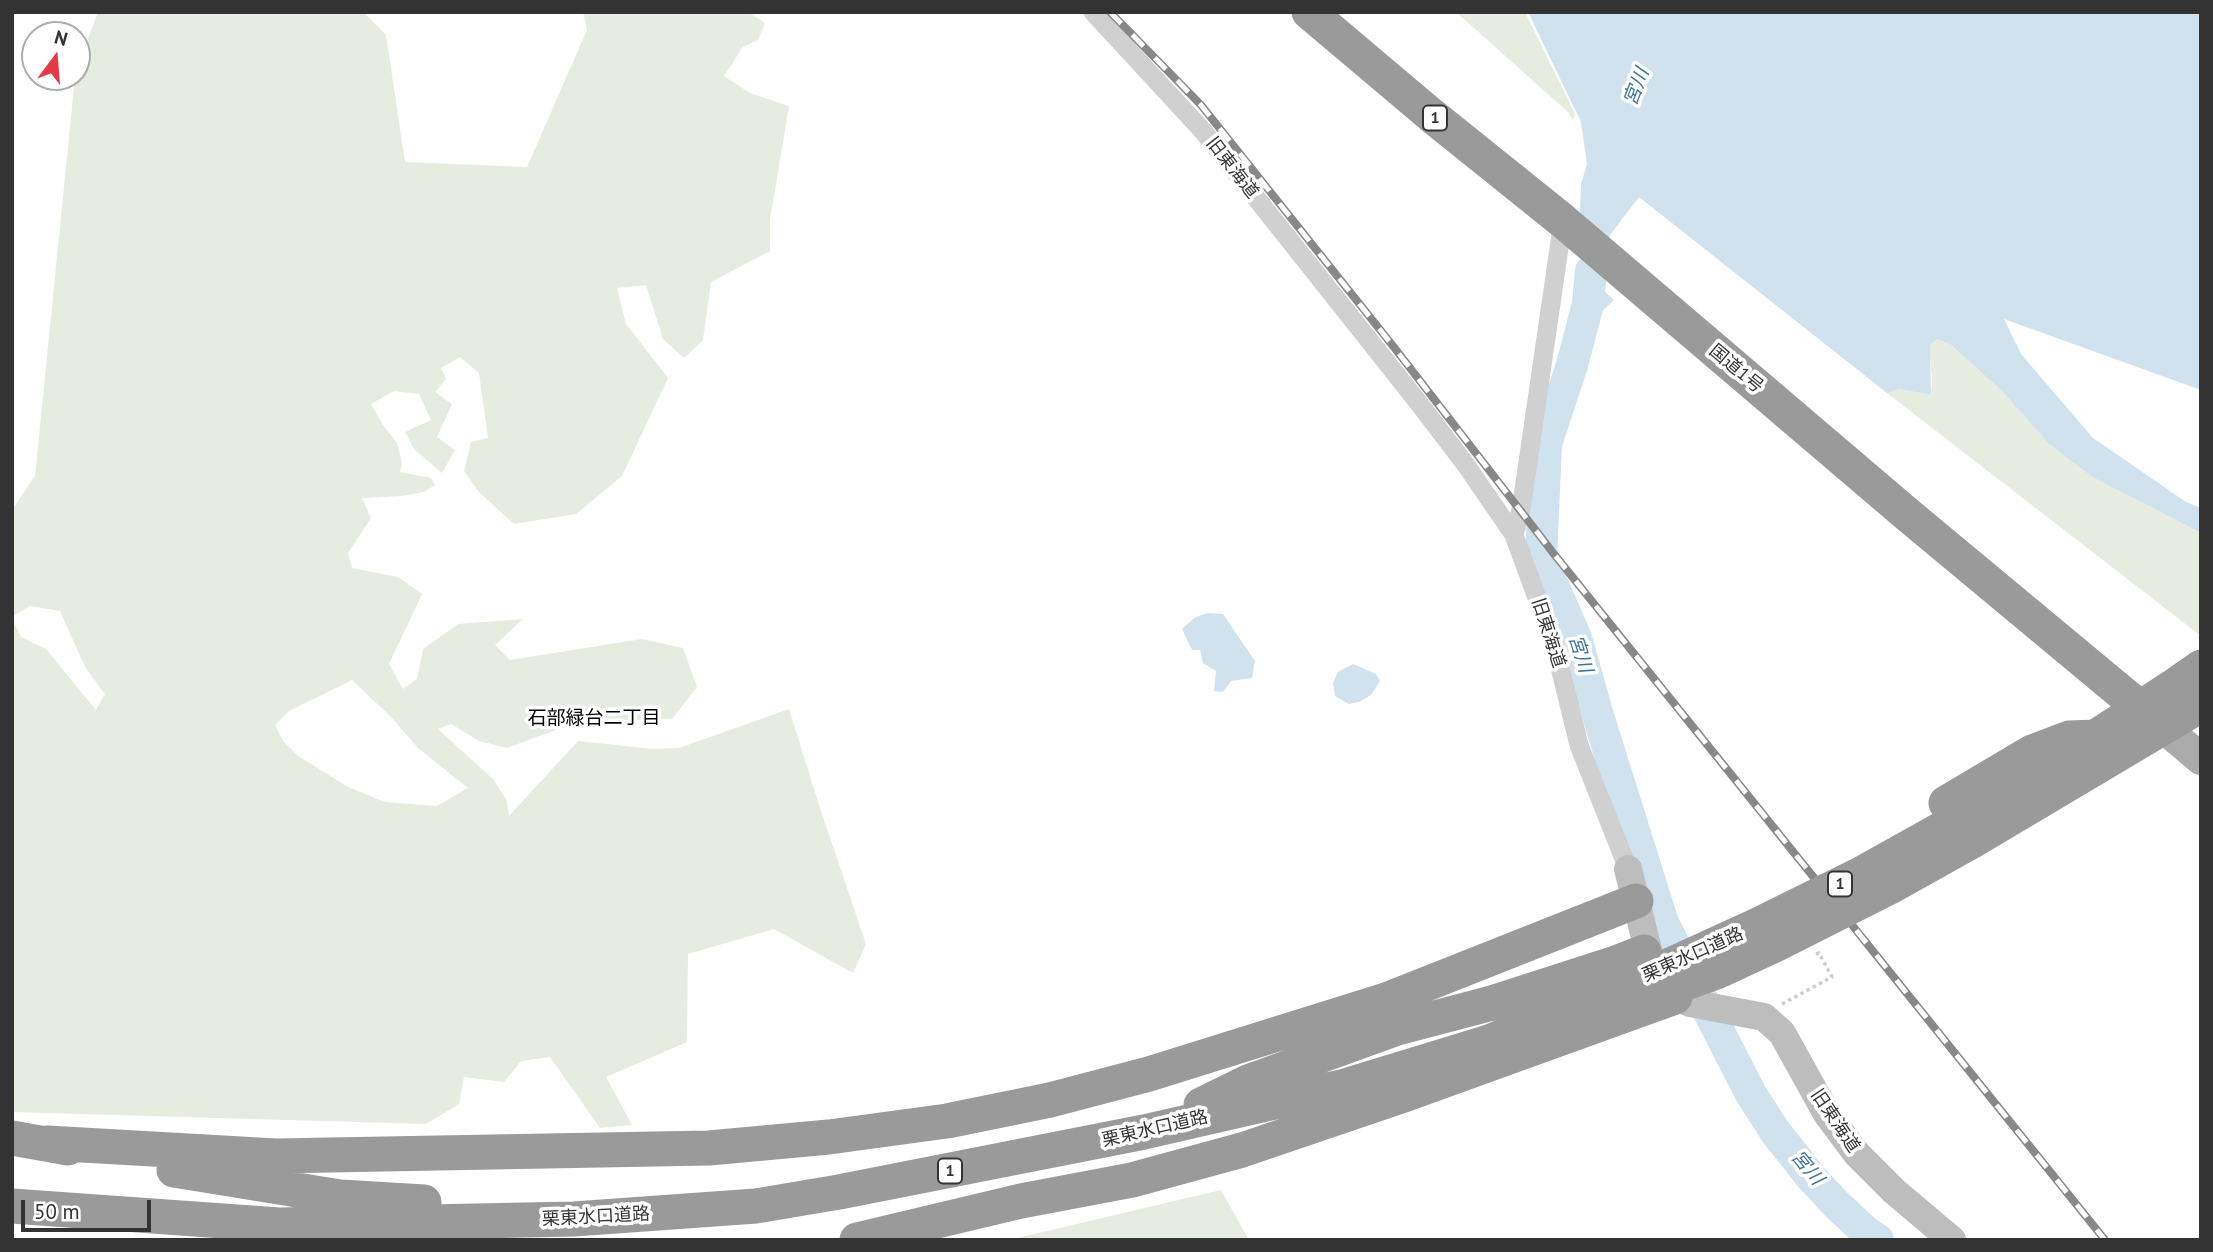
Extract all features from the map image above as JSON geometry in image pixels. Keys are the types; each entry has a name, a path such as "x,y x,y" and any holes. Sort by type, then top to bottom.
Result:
{"highway":[{"name":"国道1号","path":"1309,12 1569,226 1919,524 2163,727"},
{"name":"栗東水口道路","path":"12,1206 279,1225 574,1219 756,1206 1144,1132 1345,1086 1489,1042 1758,925 1859,875 2031,779 2201,667"},
{"name":"1","path":"1489,1042 1674,987 1718,971 1777,944 1890,887 1974,840 2201,705"},
{"name":"1","path":"1144,1132 1248,1082 1397,1028 1492,1003 1613,964 1702,928 1788,887 1946,803 2032,752 2069,738 2118,737 2163,727"},
{"path":"12,1138 47,1143 276,1156 709,1148 829,1137 947,1121 1050,1100 1149,1074 1373,1004 1632,885"},
{"path":"857,1240 1021,1202 1132,1180 1242,1150 1685,1001"},
{"path":"47,1143 141,1165 340,1197 485,1205 756,1206"},
{"path":"613,1240 756,1206"}],"main road":[{"path":"2163,727 2201,759"}],"street":[{"name":"旧東海道","path":"1093,12 1203,131 1418,402 1514,535 1555,647 1579,745 1632,885 1655,978 1685,1001 1764,1017 1782,1033 1827,1114 1856,1153 1894,1191 1952,1240"},
{"path":"1514,535 1521,510 1569,226"}],"path":[{"path":"1780,1005 1832,978 1819,953 1810,957"}],"shaded area":[{"path":"98,12 363,12 386,35 405,162 527,167 587,30 583,12 748,12 765,23 758,40 743,47 724,76 750,93 789,106 770,220 770,251 711,282 703,340 684,358 663,339 646,285 617,288 626,324 668,378 622,476 576,514 514,524 479,492 464,471 471,442 488,438 479,373 460,357 441,368 446,379 435,392 452,404 437,437 455,450 442,473 414,449 405,432 431,420 419,394 394,391 371,404 397,443 402,463 400,472 431,478 435,485 424,492 362,498 371,518 348,553 352,568 398,577 422,594 389,664 403,689 417,679 423,649 458,624 523,619 495,645 510,660 642,639 683,648 697,687 672,719 580,721 507,748 479,741 451,724 438,729 493,779 507,801 509,816 578,741 653,749 679,748 789,709 866,944 853,973 774,929 688,954 687,1042 606,1077 632,1125 600,1128 550,1057 521,1061 504,1082 464,1077 459,1104 426,1124 12,1112 12,618 21,637 46,649 96,710 105,694 85,667 60,611 30,606 12,617 12,510 35,476 74,91 91,91 91,31","holes":["352,680 391,717 418,748 468,788 437,806 385,802 348,787 298,756 283,741 275,725 289,711"]},
{"path":"1456,12 1525,12 1575,114 1573,120 1568,112"},
{"path":"1937,339 1951,345 2002,391 2049,444 2092,477 2201,533 2201,636 1887,393 1899,389 1931,395 1929,345"},
{"path":"1221,1190 1249,1240 1009,1240"}],"water":[{"path":"1528,12 2201,12 2201,390 2004,319 2021,354 2093,438 2186,502 2201,508 2201,533 2092,477 2049,444 2002,391 1951,345 1937,339 1930,345 1931,395 1899,389 1887,393 1639,197 1610,235 1600,287 1614,300 1598,315 1580,310 1584,260 1581,184 1587,164 1581,122"},
{"path":"1208,613 1223,614 1255,661 1252,678 1231,681 1223,692 1214,691 1216,671 1203,663 1200,650 1192,650 1182,629 1196,617"},
{"path":"1353,664 1376,674 1380,681 1371,695 1349,704 1335,696 1333,683 1338,672"}],"waterway":[{"name":"宮川","path":"1591,271 1588,304 1572,365 1546,444 1541,558 1576,638 1663,923 1751,1094 1774,1130 1836,1204 1878,1240"}],"railway":[{"path":"1110,12 1201,105 1554,554 2105,1240"}],"district":[{"name":"石部緑台二丁目","path":"594,719"}]}
